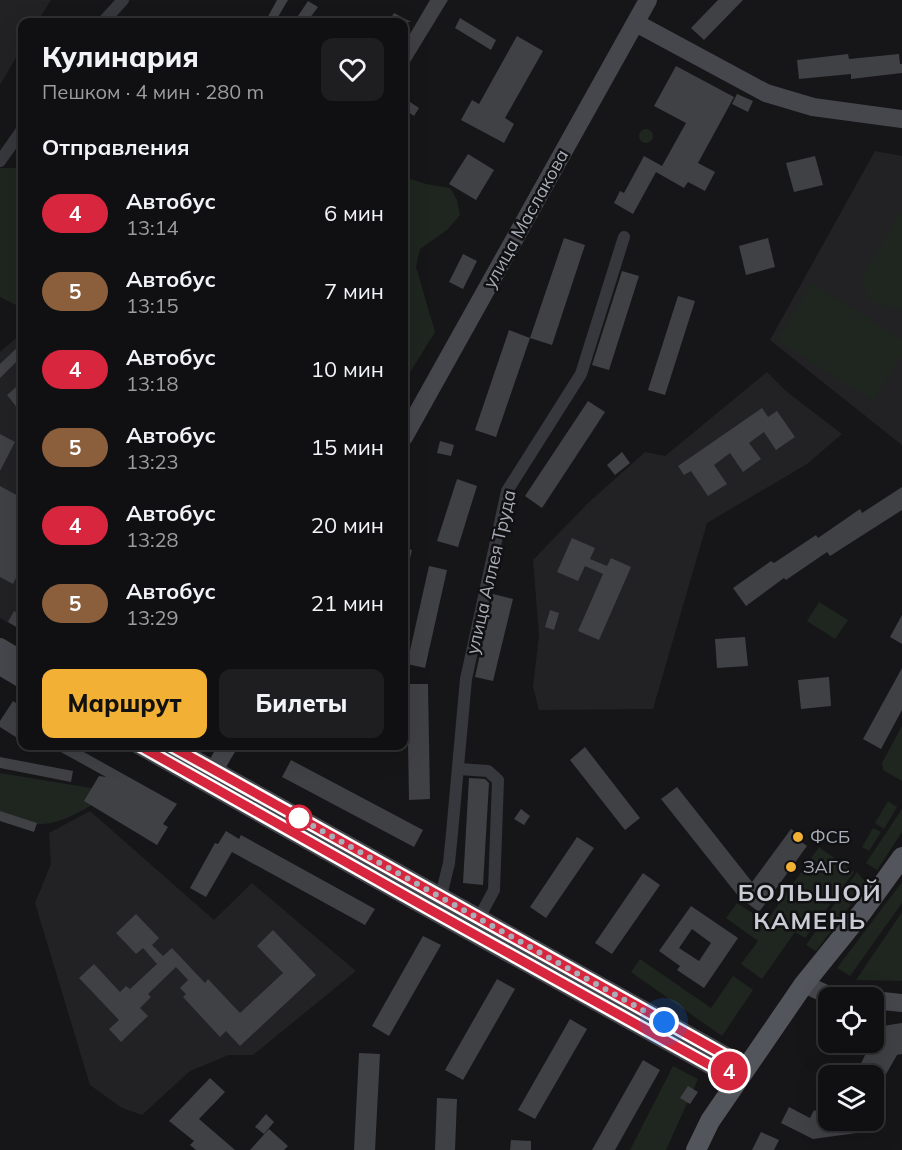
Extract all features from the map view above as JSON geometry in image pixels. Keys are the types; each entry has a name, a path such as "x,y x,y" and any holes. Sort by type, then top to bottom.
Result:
{"main road":[{"path":"696,1150 710,1120 804,984 863,911 902,857"},
{"path":"710,1150 742,1074"}],"street":[{"path":"107,18 123,0"},
{"name":"улица Маслакова","path":"408,430 648,0"},
{"path":"636,23 766,93 813,107 902,119"},
{"path":"0,162 18,136"},
{"name":"улица Аллея Труда","path":"441,896 449,863 466,679 507,490 581,374 624,237"},
{"path":"0,647 18,658"},
{"path":"0,666 18,677"},
{"path":"149,750 210,776 441,896 723,1054 742,1074"},
{"path":"176,750 210,776 715,1068 742,1074"},
{"path":"210,776 226,750"},
{"path":"459,769 488,771 498,780 494,890 479,918"},
{"path":"441,824 452,833"},
{"path":"804,984 818,990"},
{"path":"884,1001 902,1003"}],"shaded area":[{"path":"0,0 51,0 40,18 18,18 18,54 0,85"},
{"path":"643,129 649,129 653,136 649,143 643,143 639,139 639,133"},
{"path":"875,151 902,156 902,445 770,340"},
{"path":"0,168 17,168 18,306 0,297"},
{"path":"408,178 450,188 457,200 460,215 447,230 420,249 416,267 435,332 408,376"},
{"path":"902,209 902,309 894,309 881,306 870,298 863,286 862,278"},
{"path":"812,283 902,339 902,356 873,401 776,340"},
{"path":"18,336 18,629 0,618 0,352"},
{"path":"767,372 787,392 842,434 807,464 707,523 653,709 539,710 533,687 539,635 533,560 587,504 645,452 665,456"},
{"path":"819,602 848,620 835,639 807,621"},
{"path":"902,726 902,781 883,770 882,763"},
{"path":"0,773 97,789 99,799 80,812 56,822 37,824 15,821 0,815"},
{"path":"888,801 897,807 884,829 875,823"},
{"path":"902,809 902,832 877,870 866,863"},
{"path":"90,811 214,920 252,883 356,971 253,1055 229,1055 190,1071 142,1115 122,1108 90,1085 35,903 51,864 49,833"},
{"path":"873,828 881,832 869,851 862,847"},
{"path":"819,847 854,872 805,938 795,932 762,979 741,964 758,941 726,918 737,903 766,922"},
{"path":"857,872 866,883 864,887 816,951 806,945"},
{"path":"902,882 902,903 850,976 837,968"},
{"path":"902,912 902,981 856,980"},
{"path":"640,959 711,1008 733,976 753,990 722,1036 631,972"},
{"path":"673,1066 698,1079 666,1150 630,1150"}],"building":[{"path":"277,0 288,0 277,18 267,18"},
{"path":"430,0 448,0 408,65 408,37"},
{"path":"718,0 743,0 704,40 691,28"},
{"path":"308,1 318,7 310,18 297,18"},
{"path":"394,13 403,18 391,18"},
{"path":"460,18 496,40 491,50 455,28"},
{"path":"517,36 543,51 505,118 514,124 504,143 461,120 472,100 479,104"},
{"path":"848,54 849,59 899,54 902,73 851,79 851,74 799,79 797,60"},
{"path":"676,66 734,97 698,163 715,172 705,191 688,182 684,188 656,172 633,214 614,203 620,191 624,193 644,156 662,166 686,123 654,106"},
{"path":"737,94 753,101 748,112 732,104"},
{"path":"408,101 419,108 414,116 408,112"},
{"path":"468,154 494,170 476,200 449,184"},
{"path":"815,156 823,185 794,192 786,163"},
{"path":"564,238 585,245 552,345 530,338"},
{"path":"768,238 775,267 746,275 739,246"},
{"path":"463,254 477,261 463,289 449,282"},
{"path":"622,271 639,276 609,370 592,365"},
{"path":"678,296 695,301 665,395 648,390"},
{"path":"509,330 530,338 496,437 475,430"},
{"path":"18,347 18,360 0,378 0,364"},
{"path":"18,385 18,409 7,395"},
{"path":"588,401 605,412 542,508 525,496"},
{"path":"762,408 768,417 777,411 795,437 776,450 764,432 749,443 761,459 743,472 730,453 714,465 727,484 708,496 691,471 684,475 678,466"},
{"path":"0,434 15,442 0,471"},
{"path":"440,441 454,445 451,456 437,453"},
{"path":"622,452 630,463 615,475 607,465"},
{"path":"457,479 477,486 458,547 437,541"},
{"path":"0,486 18,496 18,574 13,584 0,577"},
{"path":"902,487 902,510 830,556 827,552 786,580 784,578 746,606 733,588 771,561 774,563 816,535 818,538 860,509 862,513"},
{"path":"572,538 595,548 590,559 607,566 611,558 631,567 599,640 578,631 603,574 585,566 578,581 557,572"},
{"path":"408,549 412,550 408,568"},
{"path":"429,566 447,570 425,668 408,664"},
{"path":"493,594 513,599 493,681 475,677"},
{"path":"550,610 559,613 554,630 545,627"},
{"path":"14,611 18,614 18,628 8,622"},
{"path":"902,615 902,644 890,637"},
{"path":"745,637 748,666 717,668 715,639"},
{"path":"902,668 902,710 881,749 863,739"},
{"path":"829,677 831,706 801,709 798,680"},
{"path":"408,684 428,684 430,799 409,800"},
{"path":"13,701 18,704 18,738 0,727 0,721"},
{"path":"585,747 640,818 625,830 570,760"},
{"path":"57,750 80,750 177,804 163,824 168,827 157,845 84,801 99,776 106,777"},
{"path":"0,757 73,771 71,782 0,768"},
{"path":"291,760 423,830 414,847 282,777"},
{"path":"469,778 485,779 489,783 483,885 463,883"},
{"path":"677,787 752,882 791,829 800,835 797,839 807,846 759,912 739,897 661,799"},
{"path":"521,809 530,816 524,825 514,819"},
{"path":"0,811 37,823 34,832 0,821"},
{"path":"226,831 239,839 241,835 375,909 365,925 232,852 206,897 190,888 215,843 218,844"},
{"path":"577,837 594,848 546,918 530,907"},
{"path":"643,873 660,885 612,954 595,943"},
{"path":"691,906 738,938 704,988 677,970 680,966 659,951","holes":["692,929 711,943 699,961 679,948"]},
{"path":"136,914 159,938 152,945 163,956 172,948 205,983 208,979 240,1013 283,973 257,946 273,930 316,975 240,1046 226,1031 220,1037 183,997 186,994 180,988 188,980 176,967 148,994 151,997 140,1008 148,1016 121,1042 109,1029 119,1020 79,978 94,964 120,992 126,986 130,989 157,964 143,948 136,954 116,933"},
{"path":"423,936 441,945 389,1036 372,1026"},
{"path":"497,979 515,989 463,1080 445,1070"},
{"path":"570,1019 587,1029 535,1119 518,1110"},
{"path":"902,1023 902,1054 897,1055 884,1078 884,1065 860,1065 866,1053 884,1053 884,1026"},
{"path":"359,1053 380,1054 375,1150 354,1150"},
{"path":"643,1060 660,1070 615,1150 592,1150"},
{"path":"210,1078 225,1092 199,1119 235,1150 196,1150 190,1145 194,1141 169,1121"},
{"path":"688,1086 698,1092 690,1104 680,1098"},
{"path":"437,1098 457,1099 455,1150 435,1150"},
{"path":"789,1107 810,1118 814,1110 818,1112 818,1131 864,1132 813,1139 781,1123"},
{"path":"266,1114 274,1122 264,1134 255,1127"},
{"path":"269,1129 288,1146 284,1150 250,1150"},
{"path":"761,1132 779,1140 774,1150 752,1150"},
{"path":"511,1140 531,1141 531,1150 510,1150"}],"bus line":[{"name":"4","path":"147,750 715,1068 742,1074 723,1054 178,750"}],"place":[{"name":"ФСБ","path":"798,837"},
{"name":"ЗАГС","path":"791,867"}],"district":[{"name":"БОЛЬШОЙ КАМЕНЬ","path":"810,907"}],"route":[{"path":"299,818 292,814 664,1022"}]}
